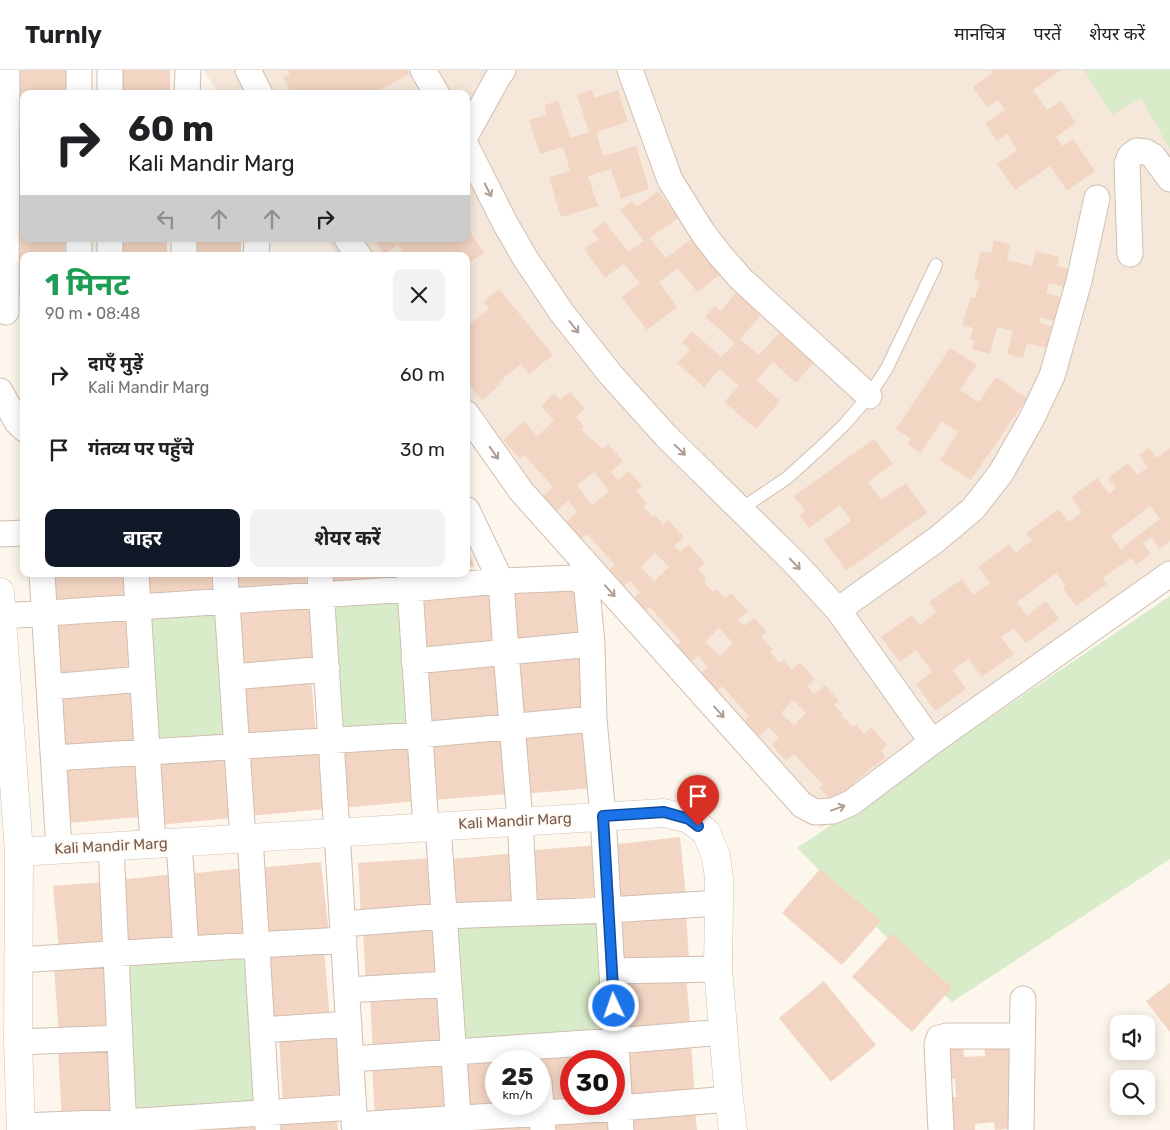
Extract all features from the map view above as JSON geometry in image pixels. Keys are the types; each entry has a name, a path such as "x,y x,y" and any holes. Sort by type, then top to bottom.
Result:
{"street":[{"path":"7,70 10,120 10,312"},
{"path":"79,70 79,90"},
{"path":"110,70 110,90"},
{"path":"187,90 188,70"},
{"path":"248,70 258,90"},
{"path":"424,70 435,90"},
{"path":"470,128 503,70"},
{"path":"630,70 670,180 703,233 741,278 869,396"},
{"path":"1130,254 1127,164 1130,156 1137,151 1146,152 1153,156 1170,179"},
{"path":"470,154 525,258 562,313 611,374 666,436 795,564 838,610 932,742"},
{"path":"838,610 936,540 973,509 1002,473 1052,376 1079,281 1098,198"},
{"path":"0,391 20,425"},
{"path":"470,420 521,491 802,805 816,812 833,811 851,803 932,742 1170,574"},
{"path":"470,515 501,581 520,821 525,913"},
{"path":"0,534 20,533"},
{"path":"42,577 59,849"},
{"path":"136,577 147,752 186,949"},
{"path":"225,577 236,746 257,945 268,1121"},
{"path":"620,1119 603,816 594,719 592,644 585,584 574,578 321,584 227,601 45,613 1,604 18,960 21,1128 268,1121 459,1124 620,1119 729,1099"},
{"path":"409,582 419,735 444,916 459,1124"},
{"path":"321,584 338,832 354,1121"},
{"path":"414,661 592,644"},
{"path":"232,677 327,669"},
{"path":"49,686 142,679"},
{"path":"54,758 419,735 594,719"},
{"name":"Kali Mandir Marg","path":"13,841 59,849 664,812 689,819 706,832 716,856 719,878 718,968 733,1130"},
{"path":"111,846 124,1126"},
{"path":"18,960 257,945 444,916 608,910 719,903"},
{"path":"612,971 718,968"},
{"path":"347,990 449,984"},
{"path":"1021,1130 1023,999"},
{"path":"262,1030 349,1024"},
{"path":"550,1052 616,1041 723,1032"},
{"path":"940,1130 936,1045 939,1038 946,1036 1022,1036"},
{"path":"18,1042 120,1038"},
{"path":"351,1059 454,1052 485,1053"}],"lane":[{"path":"740,509 787,478 819,450 869,396 887,368 936,265"}],"shaded area":[{"path":"203,70 1170,70 1170,582 821,828 788,797 470,433 470,252 336,252 328,242 470,242 470,90 217,90"}],"green space":[{"path":"1084,70 1170,70 1170,149 1141,98 1112,115"},
{"path":"1170,596 1170,859 952,1002 797,848"},
{"path":"401,597 411,729 338,735 329,602"},
{"path":"219,608 228,742 153,748 144,613"},
{"path":"606,915 613,1034 459,1043 452,924"},
{"path":"250,952 258,1108 129,1116 123,960"}],"building":[{"path":"13,70 68,70 68,90 20,90 20,114 14,114"},
{"path":"113,70 170,70 170,90 114,90"},
{"path":"287,70 407,70 409,74 380,90 290,90 283,78 290,75"},
{"path":"990,70 1061,70 1033,90 1047,110 1061,101 1076,123 1056,137 1063,146 1073,139 1095,171 1067,191 1050,166 1015,190 997,164 1017,150 1007,134 997,141 985,123 1005,110 998,100 987,107 973,87 993,73"},
{"path":"592,90 594,98 618,90 628,122 596,132 603,156 636,146 649,189 621,199 611,169 588,176 598,206 561,217 549,177 570,171 563,147 540,154 529,120 547,115 544,105 558,101 570,138 589,132 577,95"},
{"path":"20,129 20,205 11,205 10,130"},
{"path":"658,191 678,218 650,238 666,258 693,238 721,274 697,292 678,268 659,282 677,307 647,330 622,297 640,283 624,264 605,278 584,249 599,239 592,231 604,221 628,252 644,241 620,210 632,201 637,207"},
{"path":"12,219 20,219 20,242 65,242 65,252 20,252 20,295 13,296"},
{"path":"470,232 484,253 470,262 470,252 403,252 398,245 387,252 383,252 376,242 470,242"},
{"path":"994,240 1010,244 1007,260 1032,266 1036,251 1059,257 1057,266 1069,269 1064,287 1049,283 1046,293 1061,297 1055,321 1040,317 1039,323 1054,327 1048,349 1027,343 1023,358 1007,354 1013,331 997,327 990,354 972,349 975,340 970,339 973,328 962,325 971,297 975,298 980,281 974,279 981,251 991,253"},
{"path":"114,242 167,242 167,252 114,252"},
{"path":"186,242 241,242 241,252 187,252"},
{"path":"499,289 553,355 529,374 521,364 499,382 501,384 482,400 470,386 470,324 489,309 483,302"},
{"path":"737,291 763,313 740,339 759,355 782,330 816,360 796,383 773,362 757,380 780,401 756,429 724,402 739,386 720,369 704,387 677,363 690,350 682,343 692,331 721,357 735,343 705,317 715,306 721,311"},
{"path":"950,348 977,365 960,390 979,402 996,377 1027,398 971,480 940,460 958,432 942,421 921,453 908,444 911,439 896,429"},
{"path":"570,392 585,409 576,417 584,426 581,429 602,449 608,444 623,461 611,472 618,480 629,471 642,486 636,491 647,503 643,506 663,524 668,520 684,537 674,546 680,552 689,545 705,563 698,569 707,579 704,582 713,592 717,589 725,598 731,593 748,611 738,620 744,626 754,618 767,632 761,637 773,650 770,652 780,663 783,660 792,670 800,662 815,679 807,686 814,694 825,685 839,701 834,705 853,727 856,725 864,734 871,727 887,745 881,751 886,757 854,783 859,789 835,805 819,788 823,785 794,754 786,761 772,745 779,738 769,727 758,737 744,722 749,716 722,686 715,693 698,675 708,667 698,656 689,664 674,648 681,642 650,607 643,612 632,600 640,592 630,581 622,587 608,571 615,565 587,534 580,540 565,523 577,512 568,501 557,511 543,496 553,487 524,455 520,459 503,440 524,421 537,436 554,421 541,406 554,393 560,400","holes":["594,472 609,491 592,505 577,485","655,553 669,567 654,581 641,567","719,628 733,643 720,656 705,642","793,700 806,713 794,725 781,713"]},
{"path":"874,439 893,464 868,482 881,500 906,483 927,513 846,571 824,540 851,521 840,505 809,528 799,515 805,511 794,496"},
{"path":"1149,448 1157,458 1170,448 1170,541 1159,549 1151,537 1143,543 1151,554 1136,565 1131,558 1103,578 1107,584 1076,606 1063,588 1066,586 1056,573 1017,602 1027,616 1046,601 1059,619 1026,643 1014,628 1001,637 1014,654 982,677 968,659 953,670 966,689 935,711 916,684 932,672 916,650 900,662 881,637 912,615 920,625 936,612 929,602 962,579 974,595 990,583 978,567 1009,544 1015,553 1032,540 1026,533 1059,509 1069,522 1082,512 1071,497 1097,478 1109,494 1116,488 1108,478 1128,463 1137,475 1148,467 1139,455","holes":["1150,506 1160,519 1121,549 1111,536"]},
{"path":"470,554 474,566 470,567"},
{"path":"51,577 129,577 132,603 54,610"},
{"path":"142,577 218,577 220,597 145,603"},
{"path":"233,577 306,577 307,590 234,596"},
{"path":"327,577 398,577 399,584 328,591"},
{"path":"583,584 588,639 514,646 509,590"},
{"path":"491,595 495,650 422,656 417,602"},
{"path":"309,604 314,664 240,671 235,611"},
{"path":"129,615 134,675 61,682 56,621"},
{"path":"580,654 585,713 517,719 512,660"},
{"path":"496,666 501,721 430,727 425,672"},
{"path":"311,678 316,733 240,740 236,684"},
{"path":"136,687 140,746 59,753 54,695"},
{"path":"588,726 593,788 522,794 516,732"},
{"path":"501,736 506,794 434,800 429,743"},
{"path":"413,741 418,801 342,808 337,748"},
{"path":"320,749 325,809 249,816 243,755"},
{"path":"225,755 231,818 159,825 154,762"},
{"path":"135,759 140,817 67,823 62,765"},
{"path":"680,837 686,896 616,903 610,845"},
{"path":"598,845 602,897 528,903 523,851"},
{"path":"516,853 521,904 448,911 443,860"},
{"path":"432,858 435,912 361,917 358,863"},
{"path":"321,862 329,934 263,941 256,868"},
{"path":"244,868 251,941 194,946 188,874"},
{"path":"820,869 881,921 842,965 782,913"},
{"path":"174,874 181,944 124,949 118,880"},
{"path":"104,882 110,945 59,950 53,886"},
{"path":"686,913 689,960 620,966 616,919"},
{"path":"435,926 439,982 366,987 363,931"},
{"path":"892,933 952,988 912,1032 852,977"},
{"path":"324,948 330,1021 271,1025 266,952"},
{"path":"108,963 113,1033 59,1037 54,967"},
{"path":"686,976 691,1032 620,1038 616,982"},
{"path":"824,981 876,1045 831,1082 779,1018"},
{"path":"1170,983 1170,1032 1146,1001"},
{"path":"441,994 444,1048 373,1053 370,998"},
{"path":"337,1032 341,1105 283,1108 279,1035"},
{"path":"691,1043 695,1097 625,1103 625,1050 619,1050 619,1048"},
{"path":"1013,1043 1013,1050 1009,1051 1010,1083 1015,1095 1009,1095 1010,1129 995,1130 994,1122 975,1124 975,1130 951,1130 950,1097 956,1097 955,1079 949,1079 948,1046 963,1045 964,1057 985,1056 984,1045"},
{"path":"115,1047 119,1116 62,1120 58,1051"},
{"path":"560,1053 560,1107 550,1110 550,1054"},
{"path":"485,1058 485,1107 463,1113 461,1059"},
{"path":"445,1061 449,1115 375,1119 372,1065"},
{"path":"695,1110 697,1130 625,1130 625,1115"},
{"path":"615,1115 617,1130 547,1130 546,1120"},
{"path":"337,1116 338,1130 279,1130 279,1120"},
{"path":"257,1119 257,1130 205,1130 204,1121"},
{"path":"535,1120 536,1130 466,1130"}],"route":[{"path":"614,1006 603,816 664,812 689,819 698,826"}]}
